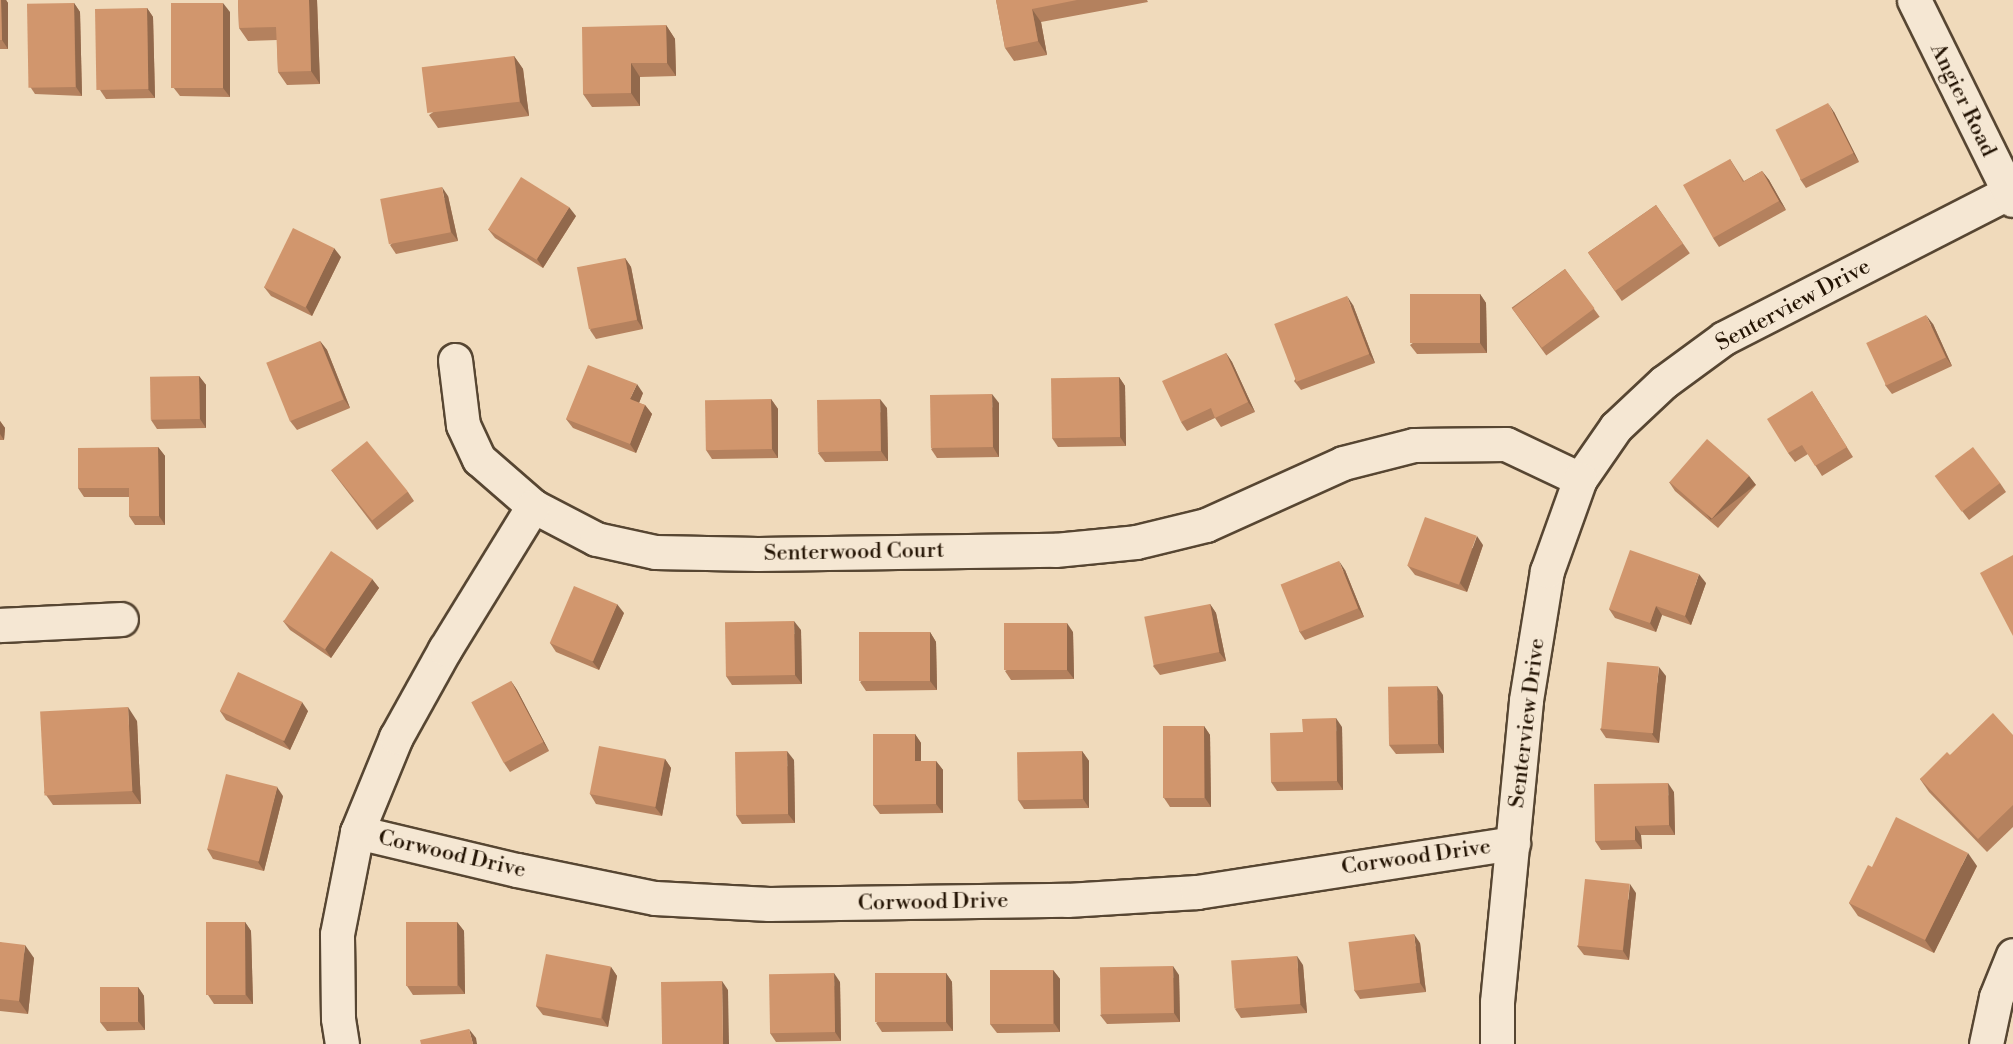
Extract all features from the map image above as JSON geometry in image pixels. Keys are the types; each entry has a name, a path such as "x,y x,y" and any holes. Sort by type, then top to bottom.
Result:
{"street":[{"name":"Angier Road","path":"1914,0 2011,196"},
{"name":"Senterview Drive","path":"1497,1044 1497,1002 1526,700 1547,571 1580,479 1616,427 1664,382 1724,338 2011,196"},
{"name":"Senterwood Court","path":"455,360 463,425 479,459 532,506 596,538 655,552 1055,550 1136,543 1206,525 1343,463 1414,445 1506,444 1580,479"},
{"path":"342,1044 338,1018 337,934 357,832 396,737 445,649 532,506"},
{"path":"0,625 121,619"},
{"name":"Corwood Drive","path":"357,832 518,870 655,898 769,904 1067,900 1197,892 1513,843"},
{"path":"1986,1044 1996,997 2013,955"}],"building":[{"path":"1,0 2,40 0,40"},
{"path":"238,0 309,0 311,71 278,72 276,27 239,28"},
{"path":"996,0 1077,0 1032,9 1038,41 1005,48"},
{"path":"74,3 75,87 28,88 27,4"},
{"path":"171,3 223,3 223,88 171,88"},
{"path":"147,8 148,89 96,90 95,9"},
{"path":"666,25 667,63 631,63 631,93 583,94 582,27"},
{"path":"514,56 520,102 427,113 422,67"},
{"path":"1828,103 1853,153 1801,180 1775,130"},
{"path":"1730,159 1743,182 1762,171 1779,201 1713,238 1683,185"},
{"path":"521,177 569,207 536,260 488,230"},
{"path":"442,187 451,232 389,244 380,199"},
{"path":"1656,205 1683,244 1615,291 1588,253"},
{"path":"293,228 334,248 305,307 264,287"},
{"path":"625,258 637,320 589,329 577,267"},
{"path":"1565,269 1594,308 1542,348 1512,309"},
{"path":"1410,294 1480,294 1480,343 1410,343"},
{"path":"1347,296 1369,354 1296,382 1274,324"},
{"path":"1926,315 1946,358 1886,385 1866,343"},
{"path":"320,341 344,399 290,421 266,363"},
{"path":"1226,353 1248,402 1215,418 1211,408 1181,422 1162,381"},
{"path":"588,365 637,384 630,399 645,405 630,444 566,419"},
{"path":"199,376 200,419 151,420 150,377"},
{"path":"1119,377 1120,437 1052,438 1051,378"},
{"path":"1812,391 1847,447 1815,466 1802,445 1788,453 1767,419"},
{"path":"992,394 993,447 931,448 930,395"},
{"path":"771,399 772,449 706,450 705,400"},
{"path":"880,399 881,451 818,452 817,400"},
{"path":"1707,439 1749,476 1712,519 1670,482"},
{"path":"367,441 408,492 372,520 331,470"},
{"path":"158,447 159,516 129,516 129,488 78,488 78,448"},
{"path":"1973,447 2000,483 1962,512 1935,476"},
{"path":"1425,517 1477,536 1459,585 1407,566"},
{"path":"1630,550 1699,574 1685,616 1656,606 1650,623 1609,609"},
{"path":"331,551 372,579 325,649 283,621"},
{"path":"2013,555 2013,636 1980,573"},
{"path":"1339,561 1358,608 1300,632 1281,585"},
{"path":"574,586 617,604 593,661 550,643"},
{"path":"1210,604 1219,652 1154,665 1144,617"},
{"path":"794,621 795,675 726,676 725,622"},
{"path":"1004,623 1067,623 1067,670 1004,670"},
{"path":"859,632 930,632 930,681 859,681"},
{"path":"1607,662 1659,667 1653,733 1601,729"},
{"path":"238,672 302,702 284,741 220,711"},
{"path":"511,681 543,742 504,763 471,702"},
{"path":"1437,686 1438,744 1389,745 1388,687"},
{"path":"128,707 132,791 45,795 40,712"},
{"path":"1993,713 2013,735 2013,805 1978,839 1920,779 1947,752 1950,755"},
{"path":"1336,718 1337,781 1271,782 1270,733 1303,732 1302,719"},
{"path":"1163,726 1204,726 1204,798 1163,798"},
{"path":"873,734 915,734 915,761 936,761 936,804 873,805"},
{"path":"599,746 665,759 655,807 590,794"},
{"path":"787,751 788,814 736,815 735,752"},
{"path":"1082,751 1083,799 1018,800 1017,752"},
{"path":"226,774 277,787 259,862 207,849"},
{"path":"1668,783 1669,825 1635,826 1635,840 1595,841 1594,784"},
{"path":"1896,817 1968,853 1925,940 1849,903 1868,865 1872,867"},
{"path":"1585,879 1630,884 1623,950 1578,946"},
{"path":"206,922 245,922 245,995 206,995"},
{"path":"406,922 457,922 457,986 406,986"},
{"path":"1414,934 1420,983 1354,991 1348,942"},
{"path":"0,942 25,945 19,1001 0,999"},
{"path":"546,954 611,967 601,1019 536,1006"},
{"path":"1297,956 1300,1004 1235,1008 1231,961"},
{"path":"1173,966 1174,1013 1101,1014 1100,967"},
{"path":"990,970 1053,970 1053,1024 990,1024"},
{"path":"834,973 835,1032 770,1033 769,974"},
{"path":"875,973 946,973 946,1022 875,1022"},
{"path":"722,981 723,1044 662,1044 661,982"},
{"path":"100,987 138,987 138,1022 100,1022"},
{"path":"469,1029 473,1044 421,1044 420,1040"}]}
